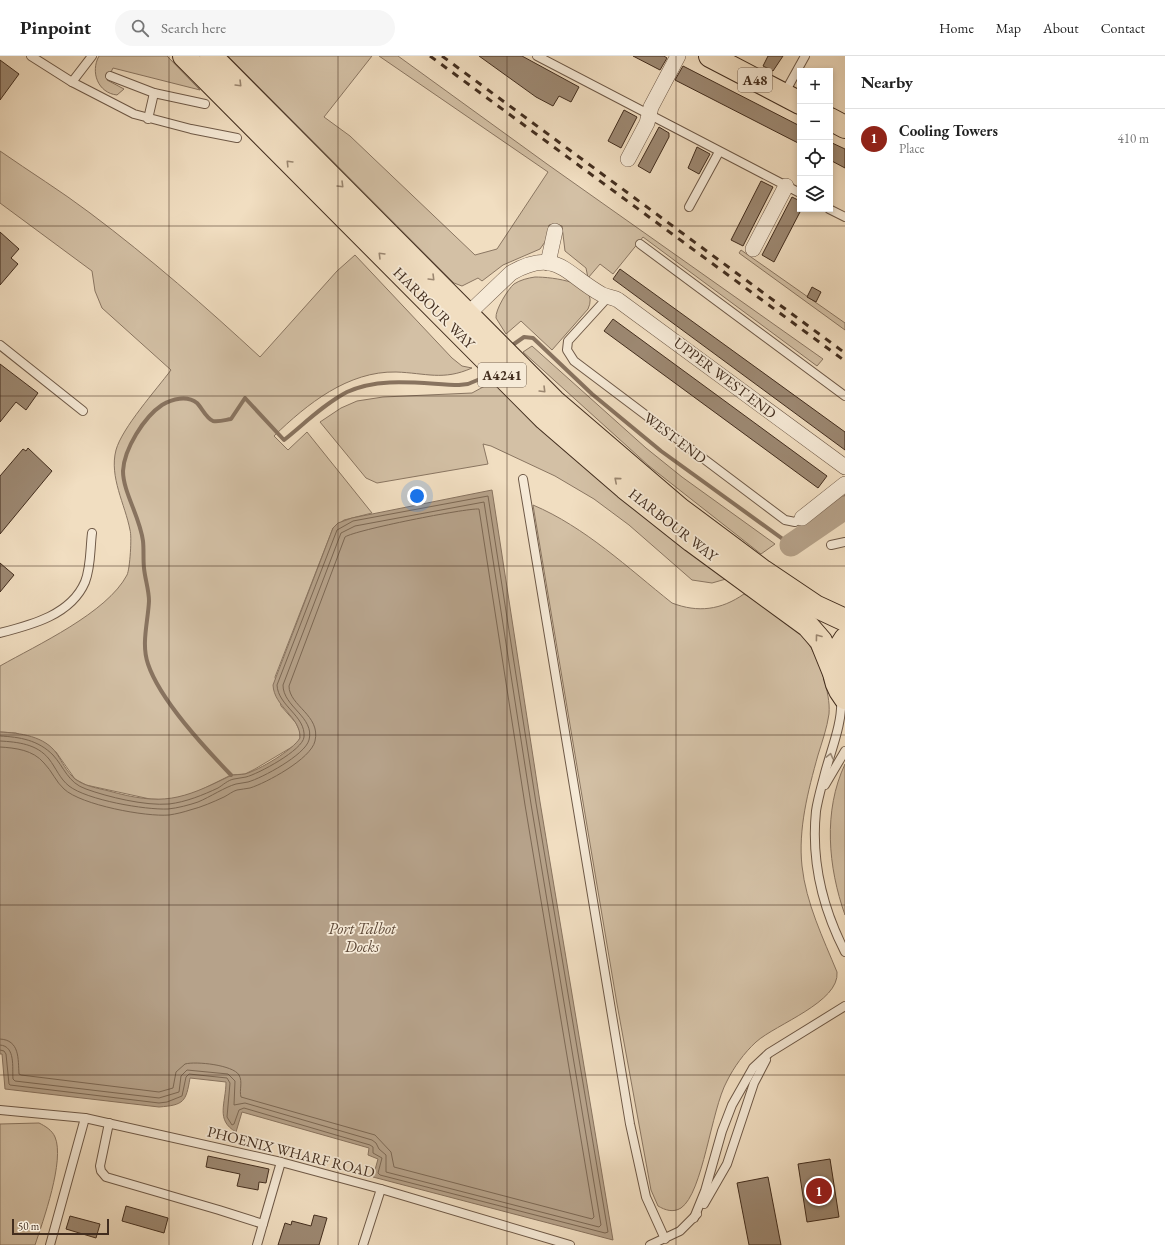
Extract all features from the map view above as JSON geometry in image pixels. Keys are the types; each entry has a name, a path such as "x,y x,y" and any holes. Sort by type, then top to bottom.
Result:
{"main road":[{"name":"HARBOUR WAY","path":"184,56 545,419 644,502 808,626 821,641 839,687"},
{"name":"HARBOUR WAY","path":"211,56 554,401 680,509 763,571 815,606 845,620"},
{"name":"A48","path":"710,56 792,99"},
{"path":"833,121 845,127"},
{"path":"839,687 834,661 838,650 845,639"}],"street":[{"path":"628,159 647,123 651,107 678,56"},
{"path":"753,249 786,186"},
{"path":"468,314 511,273 536,264 548,263 555,231"},
{"name":"UPPER WEST END","path":"548,263 565,268 606,295 618,300 845,467"},
{"name":"WEST END","path":"802,518 845,484"}],"lane":[{"path":"31,56 72,82 119,108 148,118 237,138"},
{"path":"72,82 92,56"},
{"path":"537,56 797,192"},
{"path":"792,99 804,56"},
{"path":"110,76 154,93 205,104"},
{"path":"148,118 154,93"},
{"path":"689,207 719,152"},
{"path":"833,211 845,217"},
{"path":"640,244 845,396"},
{"name":"WEST END","path":"606,295 568,341 567,350 574,361 785,520 795,522 802,518"},
{"path":"0,345 82,411"},
{"path":"523,479 630,1124 646,1197 665,1239"},
{"path":"0,633 42,620 60,611 72,601 81,589 87,574 92,533"},
{"path":"831,545 845,542"},
{"path":"839,687 841,700 838,720 816,810 815,832 817,868 835,933 845,952"},
{"path":"820,794 845,751"},
{"path":"694,1218 706,1191 722,1131 742,1085 760,1059 845,1006"},
{"path":"650,1245 680,1231 694,1218 709,1198 727,1164 760,1067 773,1052 786,1042"},
{"name":"PHOENIX WHARF ROAD","path":"0,1110 85,1118 281,1162 381,1189 570,1245"},
{"path":"50,1245 85,1118"},
{"path":"109,1123 100,1166 102,1173 106,1177 263,1224"},
{"path":"257,1245 281,1162"},
{"path":"363,1245 381,1189"}],"shaded area":[{"path":"99,56 167,56 200,90 113,68 107,80 124,89 117,95 110,93 101,86 96,75 96,62"},
{"path":"228,56 372,56 324,117 350,136 475,255 497,249 548,172 379,56 398,56 547,164 823,359 817,366 643,237 613,274 600,264 588,278 586,268 565,251 562,226 549,225 547,239 540,249 503,265 482,281 478,278 462,286 454,283"},
{"path":"0,151 57,189 134,247 198,301 260,357 337,271 355,255 452,358 462,366 472,368 462,372 443,375 396,372 378,373 361,377 345,383 314,401 274,436 288,450 307,432 372,513 344,520 333,528 275,677 281,706 296,723 300,732 300,738 297,744 245,774 231,775 195,793 168,800 150,799 86,785 75,779 56,752 16,733 0,732 0,666 70,627 88,615 117,589 127,575 130,560 131,533 116,480 114,460 116,450 119,441 132,420 171,370 102,308 95,291 92,271 0,203"},
{"path":"741,250 845,323 845,330 739,253"},
{"path":"535,277 552,278 573,283 588,293 590,300 588,309 552,350 521,321 506,334 496,318 500,305 511,287 521,280"},
{"path":"532,346 646,448 682,477 775,544 761,554 649,466 523,352"},
{"path":"494,381 726,579 712,583 692,580 629,525 594,499 555,476 491,446 483,444 488,464 377,483 366,478 320,422 341,408 357,401 383,397 472,393"},
{"path":"533,505 552,514 588,536 672,603 700,609 718,607 727,604 744,594 772,609 794,626 811,648 818,662 827,692 829,714 826,730 807,796 801,838 801,852 804,880 811,907 837,972 835,983 818,1003 765,1035 752,1046 740,1060 721,1094 695,1186 689,1199 678,1210 666,1210 658,1206 651,1190 617,1004"},
{"path":"845,764 845,915 835,878 830,839 833,801"},
{"path":"39,1123 52,1132 55,1137 57,1147 57,1160 52,1191 43,1221 35,1245 0,1245 0,1124"}],"water":[{"name":"Port Talbot Docks","path":"492,490 540,802 613,1240 373,1177 378,1159 368,1155 369,1148 242,1112 236,1132 226,1122 224,1116 223,1110 226,1082 190,1078 187,1092 182,1101 174,1105 159,1107 5,1089 2,1054 0,1054 0,732 16,733 39,739 52,748 75,779 95,788 128,796 158,799 171,798 198,791 230,776 251,772 283,754 300,738 296,724 278,700 274,693 273,685 333,528 338,523 352,518"},
{"path":"845,495 845,519 821,537 810,521"}],"building":[{"path":"479,56 522,56 579,87 571,102 559,96 553,106 536,97"},
{"path":"633,56 664,56 667,58 660,70"},
{"path":"768,56 783,56 773,71 763,66"},
{"path":"0,60 19,74 0,100"},
{"path":"683,66 797,124 797,142 675,80"},
{"path":"624,110 637,117 621,148 608,141"},
{"path":"659,127 669,133 669,137 650,173 638,166"},
{"path":"833,143 845,149 845,168 833,162"},
{"path":"697,147 710,154 699,174 688,168"},
{"path":"761,181 773,187 743,246 731,240"},
{"path":"792,197 797,200 797,212 800,212 774,262 762,255"},
{"path":"0,232 19,249 11,258 18,264 0,285"},
{"path":"620,269 845,432 845,450 613,279"},
{"path":"812,287 821,292 816,302 807,297"},
{"path":"613,319 827,476 818,488 604,331"},
{"path":"0,364 38,393 26,410 16,402 0,422"},
{"path":"28,448 52,471 0,534 0,476 23,449 26,451"},
{"path":"0,563 14,575 0,592"},
{"path":"208,1156 269,1169 266,1183 259,1182 258,1190 237,1186 240,1174 206,1167"},
{"path":"830,1159 839,1217 807,1222 798,1164"},
{"path":"768,1177 781,1245 749,1245 737,1183"},
{"path":"126,1206 168,1218 164,1233 122,1221"},
{"path":"314,1215 327,1218 319,1245 278,1245 285,1223 291,1225 292,1221 311,1226"},
{"path":"70,1216 100,1224 96,1238 66,1229"}],"waterway":[{"path":"514,344 524,337 533,338 592,394 661,451 791,545"},
{"path":"231,775 184,723 162,693 148,664 145,641 149,601 144,568 143,541 139,523 126,487 123,471 127,453 136,434 155,410 170,401 189,399 197,403 211,420 218,421 231,419 245,398 284,440 330,402 347,392 360,387 388,382 459,385 468,384 480,379"},
{"path":"791,545 845,508"}],"railway":[{"path":"430,56 845,361"},
{"path":"442,56 845,353"}],"place":[{"name":"Cooling Towers","path":"819,1191"}]}
